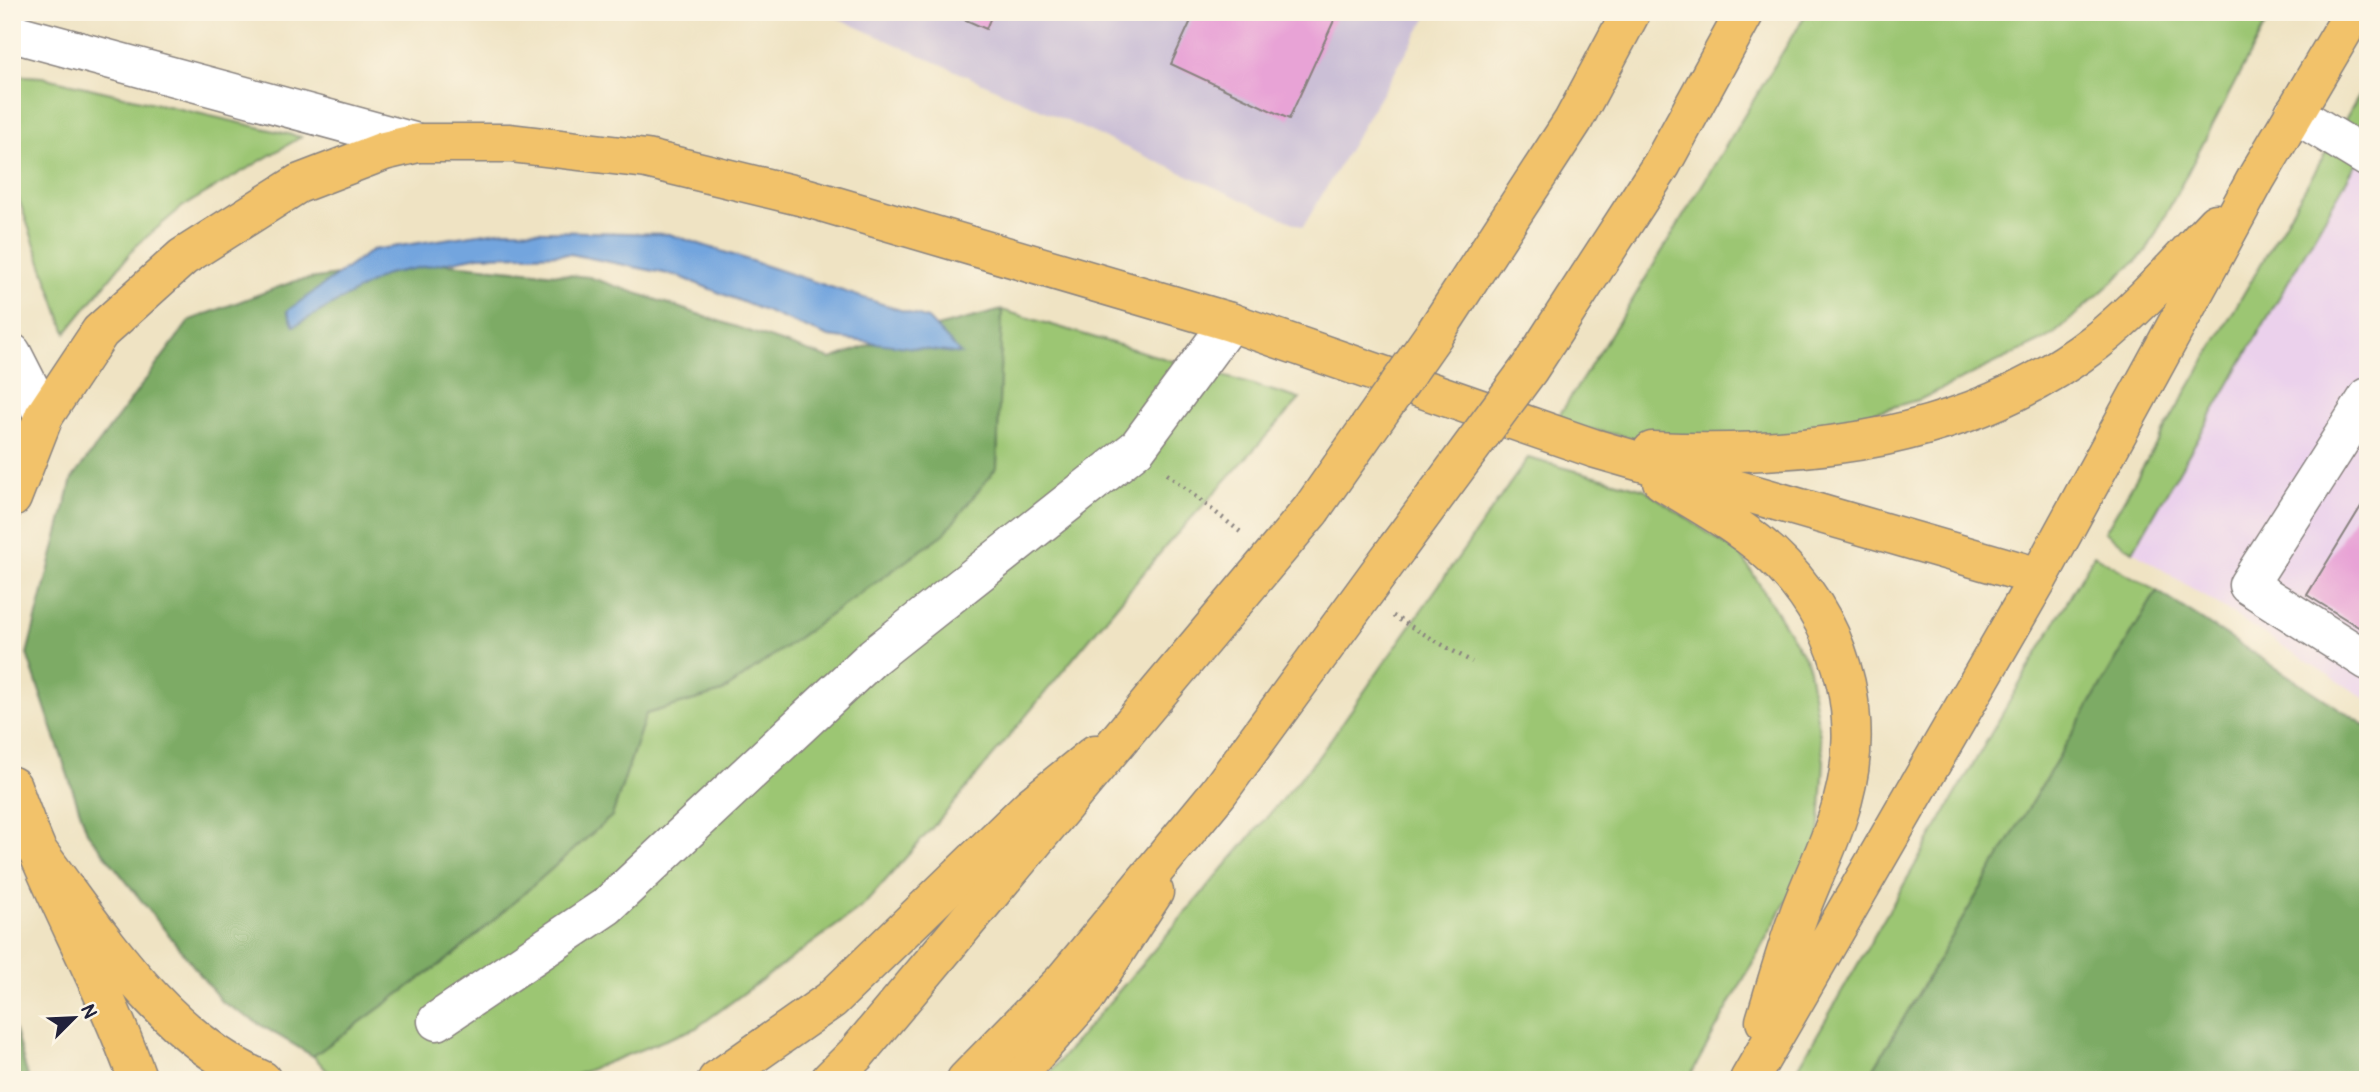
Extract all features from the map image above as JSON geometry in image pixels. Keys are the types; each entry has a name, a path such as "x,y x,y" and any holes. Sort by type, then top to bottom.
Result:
{"main road":[{"path":"830,1080 856,1054 1140,718 1311,510 1435,333 1566,132 1631,12"},
{"path":"966,1080 1064,980 1218,793 1362,598 1529,369 1662,164 1745,12"},
{"path":"1748,1080 2039,577 2257,177 2354,12"},
{"path":"12,498 44,416 100,332 183,257 298,184 384,151 418,143 510,143 648,159 808,198 1230,323 1607,452 2039,577"},
{"path":"1607,452 1833,446 1902,435 1960,417 2052,372 2096,342 2148,296 2257,177"},
{"path":"1607,452 1745,532 1782,564 1815,606 1831,635 1845,676 1852,717 1846,788 1838,817 1798,915 1748,1080"},
{"path":"717,1080 831,1000 1031,806 1140,718"},
{"path":"12,786 38,853 115,1016 138,1080"},
{"path":"1012,1080 1086,997 1218,793"},
{"path":"38,853 122,964 175,1023 236,1068 262,1080"}],"lane":[{"path":"12,33 418,143"},
{"path":"2294,113 2368,158"},
{"path":"437,1021 607,906 874,656 1137,448 1230,323"},
{"path":"12,353 44,416"},
{"path":"2365,408 2248,585 2368,661"}],"path":[{"path":"1167,474 1271,556"},
{"path":"1362,598 1472,662"}],"shaded area":[{"path":"824,12 1430,12 1303,227"},
{"path":"2368,143 2368,700 2133,551"}],"green space":[{"path":"1807,12 2272,12 2146,252 2053,335 1921,399 1795,435 1661,444 1555,422 1633,299"},
{"path":"12,75 42,77 301,137 182,207 136,246 66,333 12,180"},
{"path":"2368,80 2368,143 2133,551 2105,532"},
{"path":"429,262 589,277 831,359 878,342 1002,310 997,467 944,534 722,692 646,714 612,816 456,953 313,1056 222,1002 87,832 27,654 72,479 190,320 295,281"},
{"path":"1002,310 1300,399 1165,547 955,802 863,906 696,1028 563,1080 336,1080 313,1056 456,953 612,816 646,714 722,692 997,467"},
{"path":"1528,458 1644,489 1742,556 1808,663 1824,761 1819,842 1688,1080 1043,1080 1319,756"},
{"path":"2094,555 2157,591 1867,1080 1791,1080"},
{"path":"2157,591 2368,727 2368,1080 1867,1080"},
{"path":"12,1025 15,1031 29,1080 12,1080"}],"water":[{"path":"505,230 669,234 928,319 961,354 829,337 678,276 570,254 479,256 387,274 294,326 287,311 372,250"}],"building":[{"path":"948,12 993,12 986,29"},
{"path":"1195,12 1337,14 1289,119 1171,64"},
{"path":"2368,495 2368,633 2307,595"}]}
